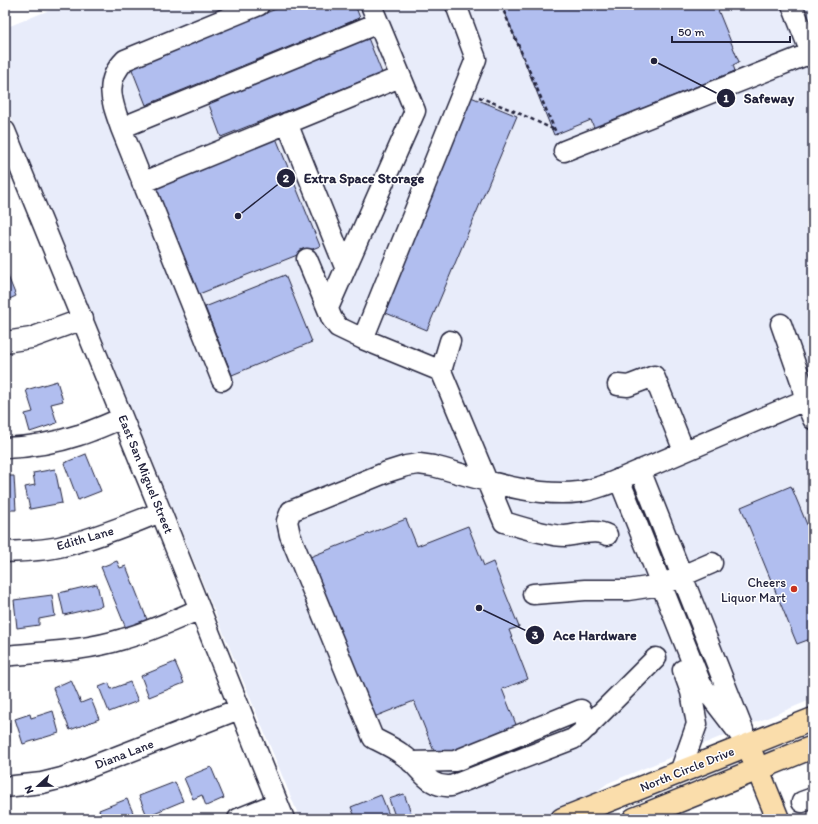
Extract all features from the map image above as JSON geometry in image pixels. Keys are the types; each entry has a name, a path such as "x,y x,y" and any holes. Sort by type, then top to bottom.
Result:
{"main road":[{"name":"North Circle Drive","path":"562,819 813,719"},
{"path":"748,745 778,819"},
{"name":"North Circle Drive","path":"634,819 813,747"}],"street":[{"path":"222,380 121,128 112,99 112,82 117,68 125,60 259,5"},
{"path":"363,339 462,90 476,59 456,5"},
{"path":"564,152 812,55 792,5"},
{"path":"121,128 374,14 415,111 328,308"},
{"path":"142,182 400,77"},
{"path":"287,123 345,267"},
{"name":"East San Miguel Street","path":"5,131 83,319 281,811"},
{"path":"307,259 332,318 338,327 363,339 441,371"},
{"path":"5,342 31,338 83,319"},
{"path":"781,324 801,381 810,397 813,419"},
{"path":"450,341 441,371 504,522 532,531 563,536 600,532 607,535"},
{"path":"618,385 628,386 654,376 684,452"},
{"path":"656,658 584,718 455,761 411,762 403,754 373,738 290,535 287,521 290,511 380,475 406,466 420,464 433,466 524,490 544,493 581,492 619,479 810,397"},
{"path":"5,448 22,447 65,439 80,435 122,418"},
{"path":"640,470 742,725 748,745"},
{"path":"619,479 701,684 748,745"},
{"name":"Edith Lane","path":"5,552 32,551 62,546 99,536 161,512"},
{"path":"533,594 585,590 628,590 661,585 712,563"},
{"path":"5,656 69,651 122,640 146,632 200,609"},
{"path":"677,624 672,640 691,692 696,724 680,772"},
{"name":"Diana Lane","path":"5,787 42,783 62,778 239,709"},
{"path":"238,819 281,811"}],"path":[{"path":"501,5 564,152"},
{"path":"462,90 514,111 555,130"}],"shaded area":[{"path":"62,5 813,5 813,699 608,783 585,800 538,819 300,819 5,102 5,28"}],"building":[{"path":"286,5 355,5 360,18 146,105 131,67"},
{"path":"502,5 716,5 739,62 733,65 735,71 594,128 591,120 554,135"},
{"path":"368,38 382,73 221,137 208,102"},
{"path":"471,97 517,116 427,330 381,311"},
{"path":"276,138 320,246 199,294 156,187"},
{"path":"5,269 16,296 5,301"},
{"path":"285,275 312,342 232,375 205,307"},
{"path":"57,381 63,401 51,404 57,423 30,432 25,414 33,412 26,390"},
{"path":"5,388 8,388 8,410 5,410"},
{"path":"86,454 101,491 78,500 64,463"},
{"path":"55,469 62,503 30,509 25,487 35,485 33,473"},
{"path":"5,476 14,476 16,510 5,510"},
{"name":"Cheers Liquor Mart","path":"791,486 813,539 813,638 797,644 741,507"},
{"path":"406,519 417,546 468,526 484,566 493,562 519,627 509,630 528,679 502,689 517,727 437,759 414,701 374,717 310,557"},
{"path":"117,561 120,568 126,566 148,622 127,631 101,567"},
{"path":"97,584 102,606 64,615 59,593"},
{"path":"52,595 55,616 39,619 39,625 17,628 14,600"},
{"path":"5,596 7,596 9,621 5,621"},
{"path":"175,662 184,683 149,697 141,676"},
{"path":"71,680 81,703 91,699 99,719 70,730 53,688"},
{"path":"130,682 138,701 109,712 99,687 109,683 111,689"},
{"path":"53,711 59,733 23,744 15,719 30,714 31,718"},
{"path":"5,722 9,722 9,742 5,742"},
{"path":"211,767 224,798 206,806 202,795 193,799 184,778"},
{"path":"175,782 183,801 147,816 139,796"},
{"path":"404,794 413,818 396,819 389,799"},
{"path":"381,795 389,815 380,819 356,819 351,807"},
{"path":"127,799 135,817 131,819 102,819 99,810"},
{"path":"86,815 87,819 74,819"}],"place":[{"name":"Safeway","path":"654,61"},
{"name":"Extra Space Storage","path":"238,216"},
{"name":"Cheers Liquor Mart","path":"794,589"},
{"name":"Ace Hardware","path":"479,608"}]}
